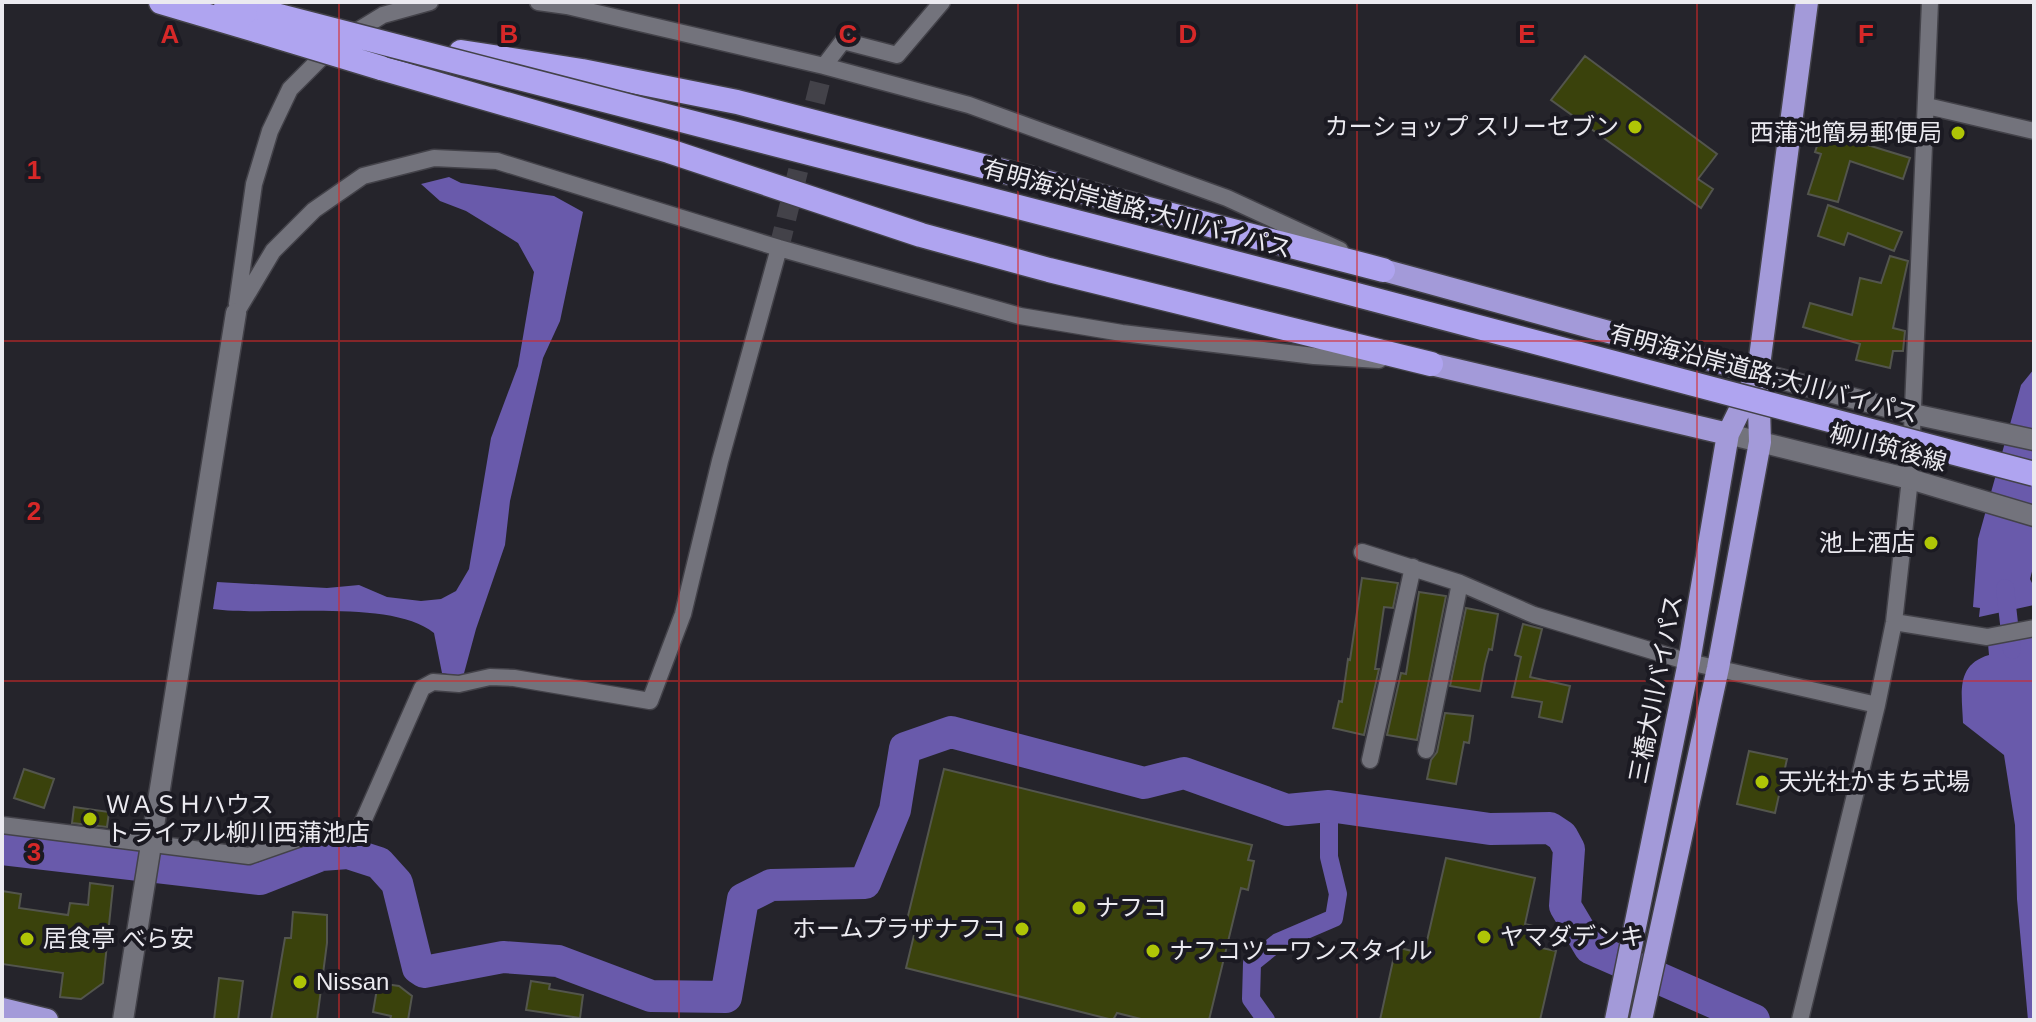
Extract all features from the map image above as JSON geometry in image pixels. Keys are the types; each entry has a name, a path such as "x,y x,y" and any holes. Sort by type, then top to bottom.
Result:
{"highway":[{"path":"161,2 268,12 381,68 654,147 921,235 1049,270 1728,434"},
{"name":"有明海沿岸道路;大川バイパス","path":"226,2 1289,277 2034,474"},
{"name":"三橋大川バイパス","path":"1643,1009 1718,668 1760,442 1758,373 1807,2"},
{"name":"有明海沿岸道路;大川バイパス","path":"268,12 400,36 2034,463"},
{"path":"461,52 556,66 737,102 1383,270 1758,373"},
{"name":"三橋大川バイパス","path":"1616,1020 1689,662 1728,434 1758,373"},
{"path":"2,1009 47,1020"}],"street":[{"path":"123,1020 254,184 270,131 290,89 334,45 371,22 383,15 430,2"},
{"path":"538,2 567,6 824,66 969,105 1227,198 1383,270"},
{"path":"824,66 843,41 897,55 942,2"},
{"path":"1801,1017 1877,705 1894,622 1910,479 1930,2"},
{"path":"1927,106 2034,131"},
{"path":"236,313 273,251 314,210 363,176 434,158 497,161 779,248 1020,316 1151,337 1314,356 1431,364"},
{"path":"2,825 249,856 312,834 353,834 361,826 422,688 433,682 459,684 490,677 514,678 650,701 683,614 720,461 779,248"},
{"name":"柳川筑後線","path":"1758,373 1913,414 2034,440"},
{"name":"柳川筑後線","path":"1728,434 1910,479 2034,516"},
{"path":"1362,552 1460,583 1534,615 1689,662 1877,705"},
{"path":"1370,760 1413,567"},
{"path":"1426,750 1460,583"},
{"path":"1894,622 1987,637 2034,628"}],"shaded area":[{"path":"449,177 461,183 554,196 583,212 560,321 543,358 510,501 505,545 463,677 442,673 434,633 415,622 360,612 213,609 217,582 327,588 359,585 387,597 421,601 441,599 456,591 469,569 491,438 518,366 534,272 518,243 466,211 440,201 421,184"},
{"path":"2034,369 2034,564 2030,579 2034,587 2034,605 1979,617 1980,608 1973,607 1978,539 2021,385"},
{"path":"2034,636 2034,1020 2028,1020 2017,899 2015,825 2004,755 1963,723 1962,691 1970,666 1989,655 1988,644"},
{"path":"2,833 123,849 119,875 2,860"}],"building":[{"name":"カーショップ スリーセブン","path":"1585,56 1717,154 1698,179 1713,189 1701,208 1551,100"},
{"path":"1822,131 1910,158 1903,179 1850,161 1838,202 1808,194 1821,154 1815,152"},
{"path":"1828,205 1902,232 1894,251 1848,233 1844,245 1818,236"},
{"path":"1890,256 1908,261 1893,328 1905,331 1903,351 1893,351 1890,368 1856,360 1860,344 1803,327 1810,303 1852,315 1860,278 1881,283"},
{"path":"1362,578 1398,583 1393,608 1384,607 1375,669 1379,669 1364,735 1333,728 1339,701 1342,702"},
{"path":"1419,592 1446,596 1417,740 1387,735 1401,673 1406,674"},
{"path":"1466,608 1498,614 1480,691 1450,686"},
{"path":"1523,624 1542,629 1530,677 1570,686 1562,722 1539,717 1542,702 1512,697 1521,657 1515,655"},
{"path":"1445,713 1473,716 1469,743 1464,742 1456,784 1427,779 1431,760 1437,752"},
{"name":"天光社かまち式場","path":"1749,751 1787,759 1775,813 1737,804"},
{"path":"24,769 54,779 44,808 14,798"},
{"name":"ナフコ","path":"944,769 1252,845 1248,860 1254,861 1248,890 1241,888 1209,1020 1145,1020 1117,1013 1113,1020 906,968 916,927 906,924"},
{"name":"ＷＡＳＨハウス トライアル柳川西蒲池店","path":"74,807 109,812 107,827 72,823"},
{"name":"ヤマダデンキ","path":"1446,858 1535,878 1525,924 1541,928 1537,947 1556,951 1540,1020 1380,1020 1396,947 1424,954"},
{"path":"90,883 113,886 103,983 81,999 60,997 63,973 2,964 2,891 21,894 19,908 68,915 70,903 88,905"},
{"name":"Nissan","path":"293,912 327,915 327,943 317,1020 271,1020 285,938 291,938"},
{"path":"219,978 243,981 238,1020 214,1020"},
{"path":"531,981 550,984 549,989 583,995 580,1018 526,1010"},
{"path":"378,983 399,986 412,996 408,1020 390,1020 391,1016 373,1012"}],"waterway":[{"path":"2005,588 2012,650"},
{"path":"2,849 260,879 321,855 348,853 379,863 397,883 418,968 424,972 503,957 558,961 651,996 726,997 743,899 771,885 865,883 895,810 905,748 951,732 1144,783 1184,773 1287,810 1329,806 1490,829 1550,828 1562,836 1569,849 1565,906 1590,948 1754,1020"},
{"path":"1266,1020 1251,999 1252,963 1278,942 1334,918 1338,894 1329,857 1329,806"}],"tunnel":[{"path":"779,248 824,66"}],"place":[{"name":"カーショップ スリーセブン","path":"1635,127"},
{"name":"西蒲池簡易郵便局","path":"1958,133"},
{"name":"池上酒店","path":"1931,543"},
{"name":"天光社かまち式場","path":"1762,782"},
{"name":"ＷＡＳＨハウス トライアル柳川西蒲池店","path":"90,819"},
{"name":"ナフコ","path":"1079,908"},
{"name":"ホームプラザナフコ","path":"1022,929"},
{"name":"ヤマダデンキ","path":"1484,937"},
{"name":"居食亭 べら安","path":"27,939"},
{"name":"ナフコツーワンスタイル","path":"1153,951"},
{"name":"Nissan","path":"300,982"}]}
